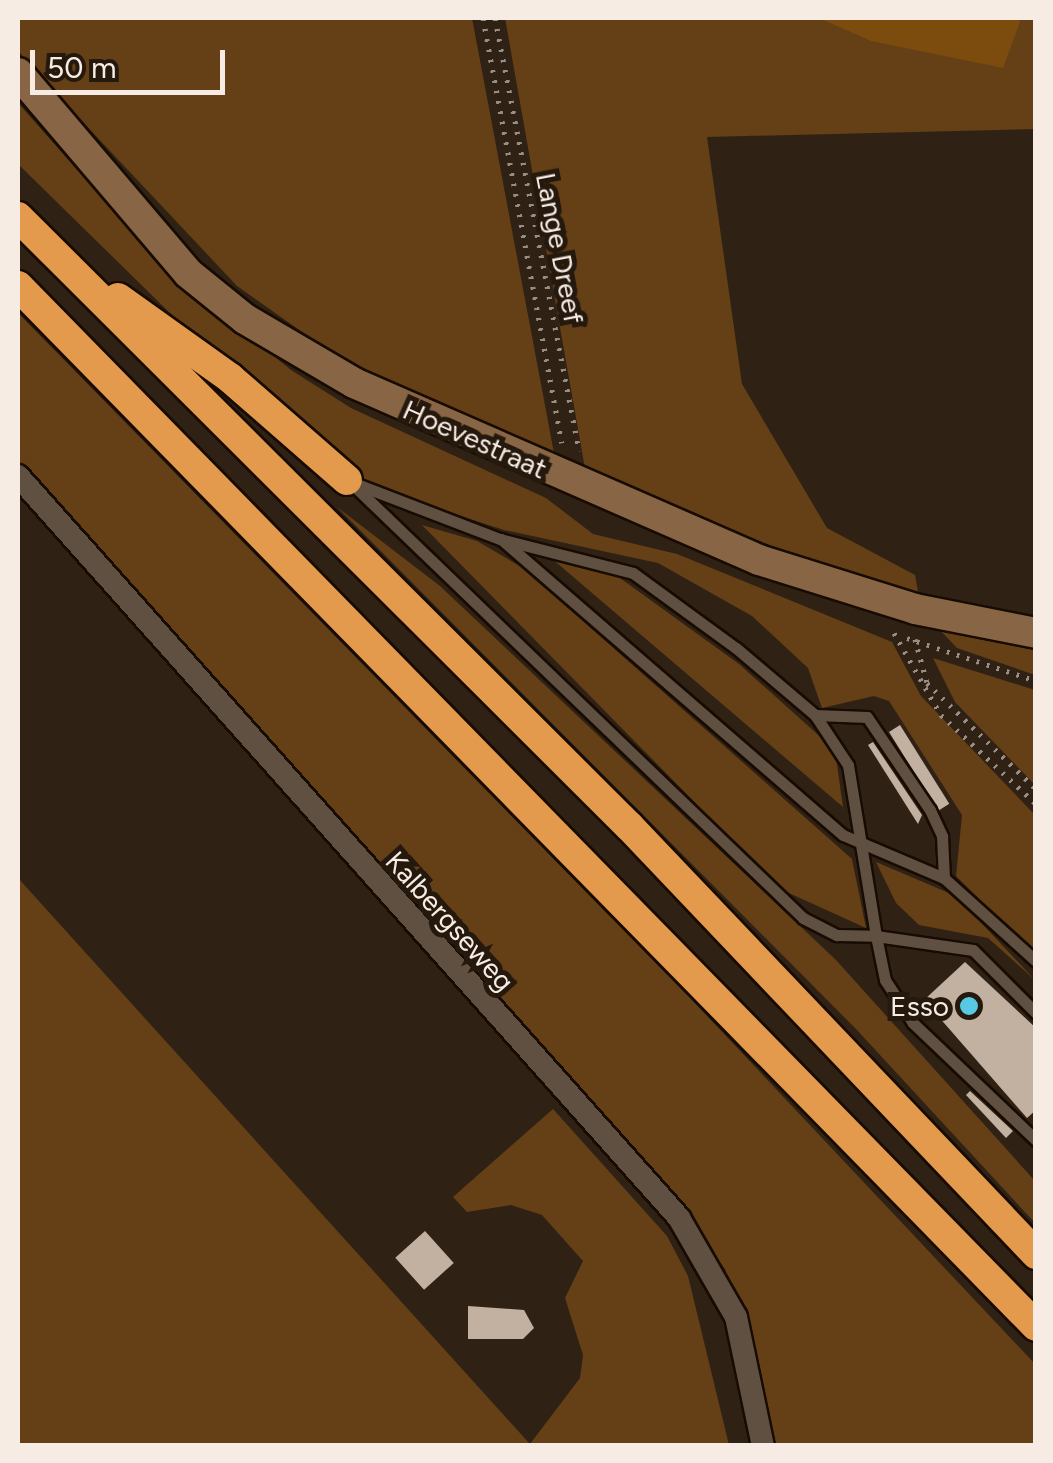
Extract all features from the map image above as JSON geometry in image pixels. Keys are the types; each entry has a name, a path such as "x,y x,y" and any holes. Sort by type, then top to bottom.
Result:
{"highway":[{"path":"18,217 629,826 1036,1254"},
{"path":"50,250 230,378 347,480"},
{"path":"18,286 1036,1326"}],"street":[{"name":"Hoevestraat","path":"18,73 130,213 245,319 354,383 575,483 760,560 915,610 1036,633"},
{"name":"Kalbergseweg","path":"18,476 679,1218 736,1316 763,1446"}],"lane":[{"path":"347,480 500,538 634,573 816,715 848,765 886,980 913,1023 1036,1140"},
{"path":"347,480 803,918 838,935 876,936 973,950 1036,1013"},
{"path":"500,538 781,784 863,844 944,878 1036,962"},
{"path":"816,715 867,717 930,810 942,836 944,878"}],"path":[{"name":"Lange Dreef","path":"483,18 575,483"},
{"name":"Lange Dreef","path":"495,18 575,483"},
{"path":"915,610 915,640 927,682 1036,789"},
{"path":"1036,681 894,633 941,715 1036,804"}],"shaded area":[{"path":"18,18 472,18 557,469 346,363 237,286 32,68 18,50"},
{"path":"505,18 1035,18 1035,129 707,137 742,384 827,528 915,575 920,603 586,474"},
{"path":"819,18 1019,18 1020,22 1003,68 871,41"},
{"path":"18,103 163,266 291,370 351,408 546,498 593,534 677,554 892,642 921,696 1035,815 1035,955 956,876 962,815 889,701 874,696 822,708 808,668 752,616 658,563 504,530 372,487 171,314 18,164"},
{"path":"18,313 693,1001 1035,1364 1035,1445 772,1445 725,1269 18,464"},
{"path":"337,507 440,586 836,960 1035,1181 1035,1223 856,1029"},
{"path":"422,525 477,541 523,568 852,859 866,928 780,889"},
{"path":"544,552 613,573 739,664 835,750 843,807"},
{"path":"937,627 1035,644 1035,675 957,648"},
{"path":"933,658 1035,690 1035,785 955,702"},
{"path":"876,862 956,896 1035,980 988,938 919,925 896,903"},
{"path":"18,878 530,1444 580,1378 583,1355 565,1298 583,1261 542,1215 511,1205 467,1212 453,1197 553,1109 667,1236 688,1276 729,1445 18,1445"}],"building":[{"path":"900,725 949,804 938,811 889,732"},
{"path":"873,742 922,815 918,824 868,745"},
{"path":"965,962 1036,1028 1036,1110 1027,1118 924,1000"},
{"path":"970,1091 1013,1131 1006,1138 966,1095"},
{"path":"425,1231 454,1263 424,1290 395,1258"},
{"path":"468,1306 524,1310 534,1328 523,1339 468,1339"}],"place":[{"name":"Esso","path":"969,1006"}]}
